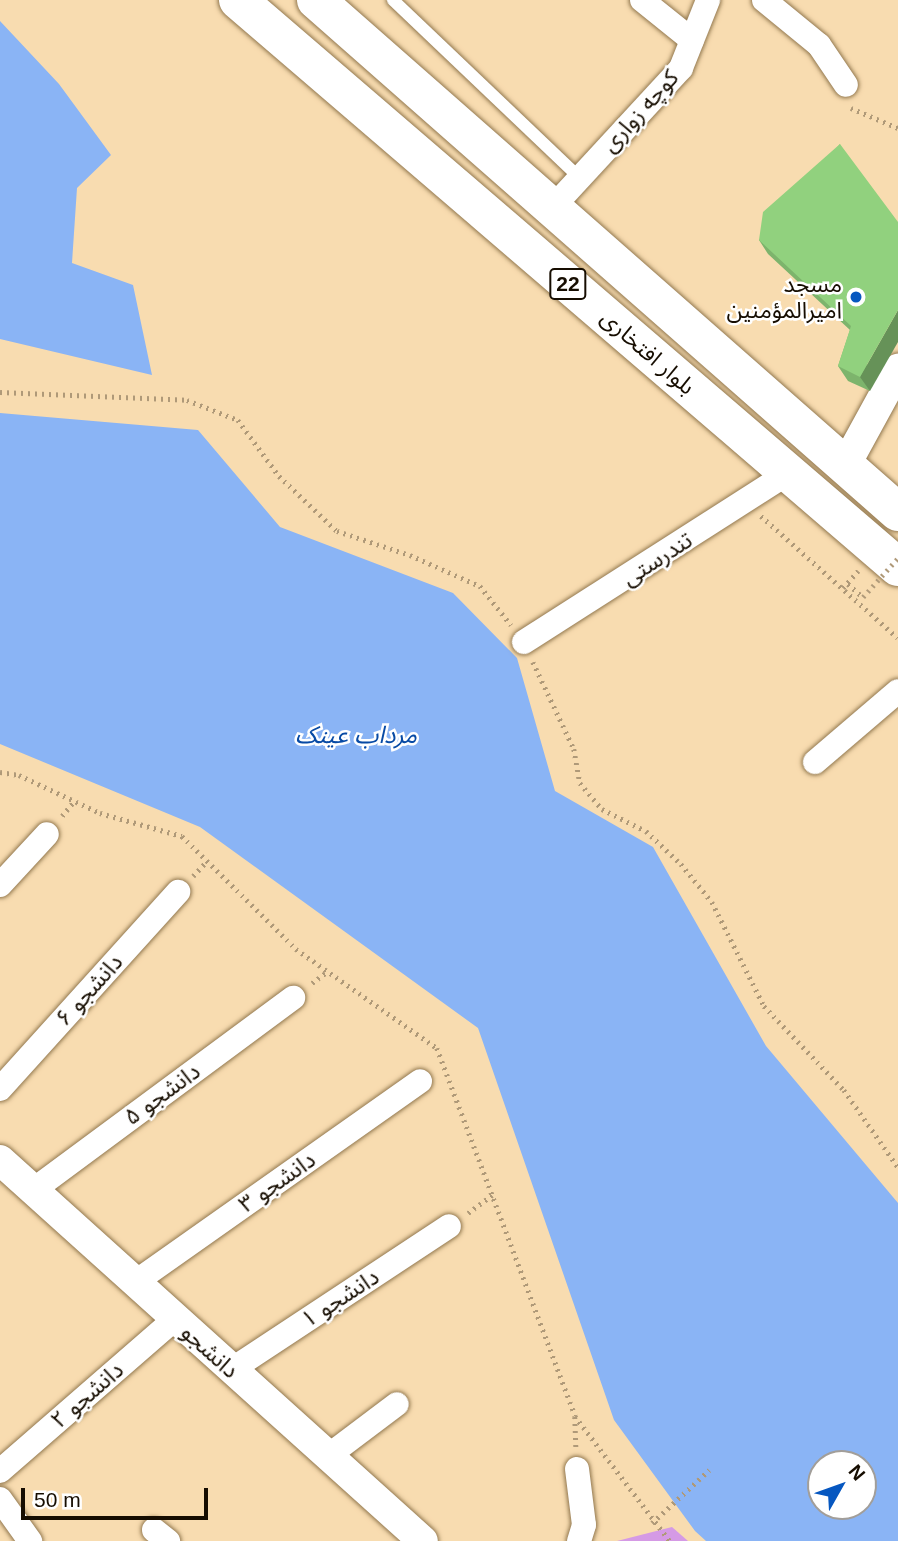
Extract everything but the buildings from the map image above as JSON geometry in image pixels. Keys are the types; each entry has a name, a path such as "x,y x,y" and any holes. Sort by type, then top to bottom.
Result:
{"highway":[{"name":"بلوار افتخاری","path":"238,0 898,567"},
{"name":"بلوار افتخاری","path":"316,0 898,512"}],"street":[{"path":"642,0 692,40"},
{"name":"کوچه زواری","path":"552,208 681,68 708,0"},
{"path":"764,0 819,45 846,85"},
{"path":"845,466 898,369"},
{"name":"تندرستی","path":"524,642 788,473"},
{"path":"815,762 898,691"},
{"path":"0,885 47,834"},
{"name":"دانشجو ۶","path":"0,1089 178,892"},
{"name":"دانشجو ۵","path":"32,1191 293,998"},
{"name":"دانشجو ۳","path":"134,1283 420,1081"},
{"name":"دانشجو","path":"0,1160 422,1541"},
{"name":"دانشجو ۱","path":"231,1370 450,1226"},
{"name":"دانشجو ۲","path":"0,1471 175,1319"},
{"path":"328,1455 397,1404"},
{"path":"577,1469 584,1525 579,1541"},
{"path":"0,1499 30,1541"}],"lane":[{"path":"393,0 580,178"}],"path":[{"path":"846,85 838,100 898,128"},
{"path":"0,392 187,400 238,420 279,477 337,531 410,555 480,586 524,642 575,749 580,783 602,808 646,831 696,883 731,936 764,1006 844,1090 898,1167"},
{"path":"745,501 898,638"},
{"path":"842,588 848,584 863,597 898,558"},
{"path":"450,1226 492,1195"},
{"path":"670,1541 652,1523 709,1470"}],"shaded area":[{"path":"672,1527 688,1541 617,1541"}],"water":[{"path":"0,21 59,84 111,155 77,188 72,263 133,285 152,375 0,339"},
{"name":"مرداب عینک","path":"0,413 198,430 280,527 453,593 517,658 555,791 653,847 766,1046 898,1203 898,1541 706,1541 695,1531 614,1420 478,1028 200,827 0,744"}],"place":[{"name":"مسجد امیرالمؤمنین","path":"856,297"}]}
